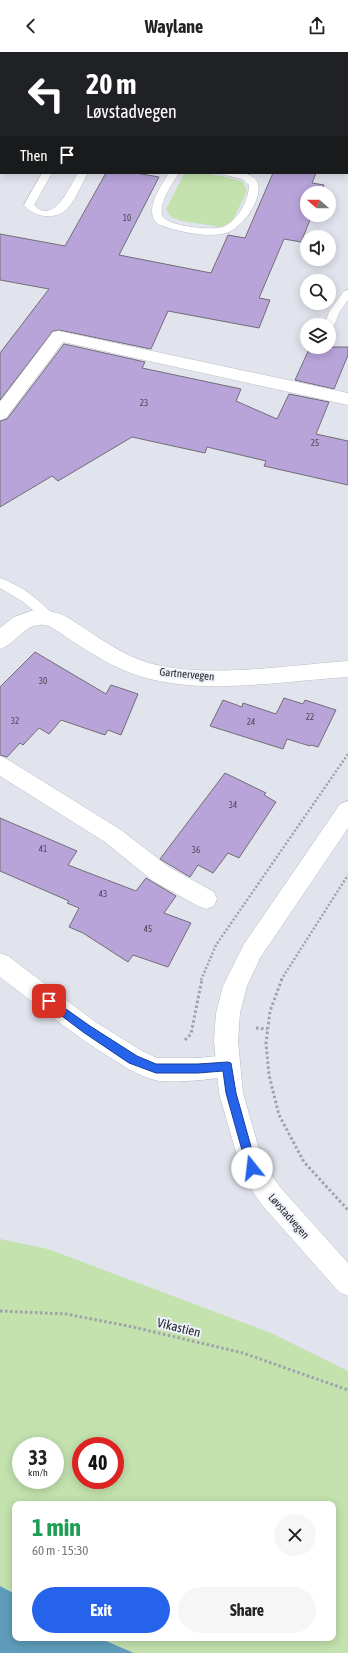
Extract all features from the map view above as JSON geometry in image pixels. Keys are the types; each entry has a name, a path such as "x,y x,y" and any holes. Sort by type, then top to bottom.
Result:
{"street":[{"path":"0,414 59,336 348,399"},
{"path":"0,641 15,625 32,618 50,618"},
{"name":"Gartnervegen","path":"50,618 136,666 166,674 195,677 234,677 348,669"},
{"path":"0,765 113,836 160,874 206,899"},
{"path":"0,963 86,1029 133,1060 156,1068 228,1066 226,1041 228,1013 235,986 252,951 348,810"},
{"name":"Løvstadvegen","path":"228,1066 231,1093 252,1168 271,1196 348,1283"}],"lane":[{"path":"46,174 29,205 33,210 47,213 59,210 63,207 82,174"},
{"path":"173,174 156,210 157,217 160,221 168,224 211,232 228,229 235,224 242,217 254,191 255,185 252,180 244,176 233,174"},
{"path":"332,318 335,310 348,293"},
{"path":"0,583 15,590 37,605 50,618"}],"path":[{"path":"348,875 281,980 270,1012 266,1043 269,1075 279,1115 304,1162 348,1210"},
{"path":"252,1027 267,1029"},
{"name":"Vikastien","path":"0,1311 66,1314 133,1327 243,1353 348,1390"}],"green space":[{"path":"184,174 208,174 229,178 243,182 247,191 232,222 220,227 182,221 171,217 166,209"},
{"path":"0,1239 48,1249 271,1333 348,1371 348,1653 134,1653 106,1641 336,1641 336,1501 12,1501 12,1592 0,1586"}],"water":[{"path":"0,1586 12,1592 12,1641 106,1641 134,1653 0,1653"}],"building":[{"path":"105,174 142,174 159,177 119,255 211,273 228,235 245,238 273,174 316,174 312,183 324,185 300,186 300,222 309,222 306,230 300,230 300,242 284,239 259,298 270,300 259,328 168,311 151,349 59,330 53,331 0,400 0,353 49,289 0,280 0,234 65,246"},
{"path":"64,344 145,362 142,368 241,389 236,401 277,419 289,394 329,402 316,434 348,441 348,485 264,466 266,461 207,447 205,453 132,437 58,481 52,476 0,507 0,421 7,419"},
{"path":"336,347 348,347 348,355 334,389 295,380 307,354 336,354"},
{"path":"35,652 106,694 111,685 138,694 121,735 108,730 105,735 61,720 49,734 39,728 23,745 20,743 7,757 0,755 0,687"},
{"path":"284,698 303,704 305,700 336,710 318,747 287,739 283,749 210,726 223,700 242,707 243,703 276,714"},
{"path":"225,773 266,793 264,795 276,802 239,858 228,853 213,873 198,865 190,877 160,859"},
{"path":"0,818 77,851 68,865 136,891 146,878 176,896 164,913 191,923 168,967 133,955 128,962 83,933 69,927 79,908 67,903 69,901 0,871"}],"route":[{"path":"49,1001 86,1029 133,1060 156,1068 228,1066 231,1093 252,1168"}]}
